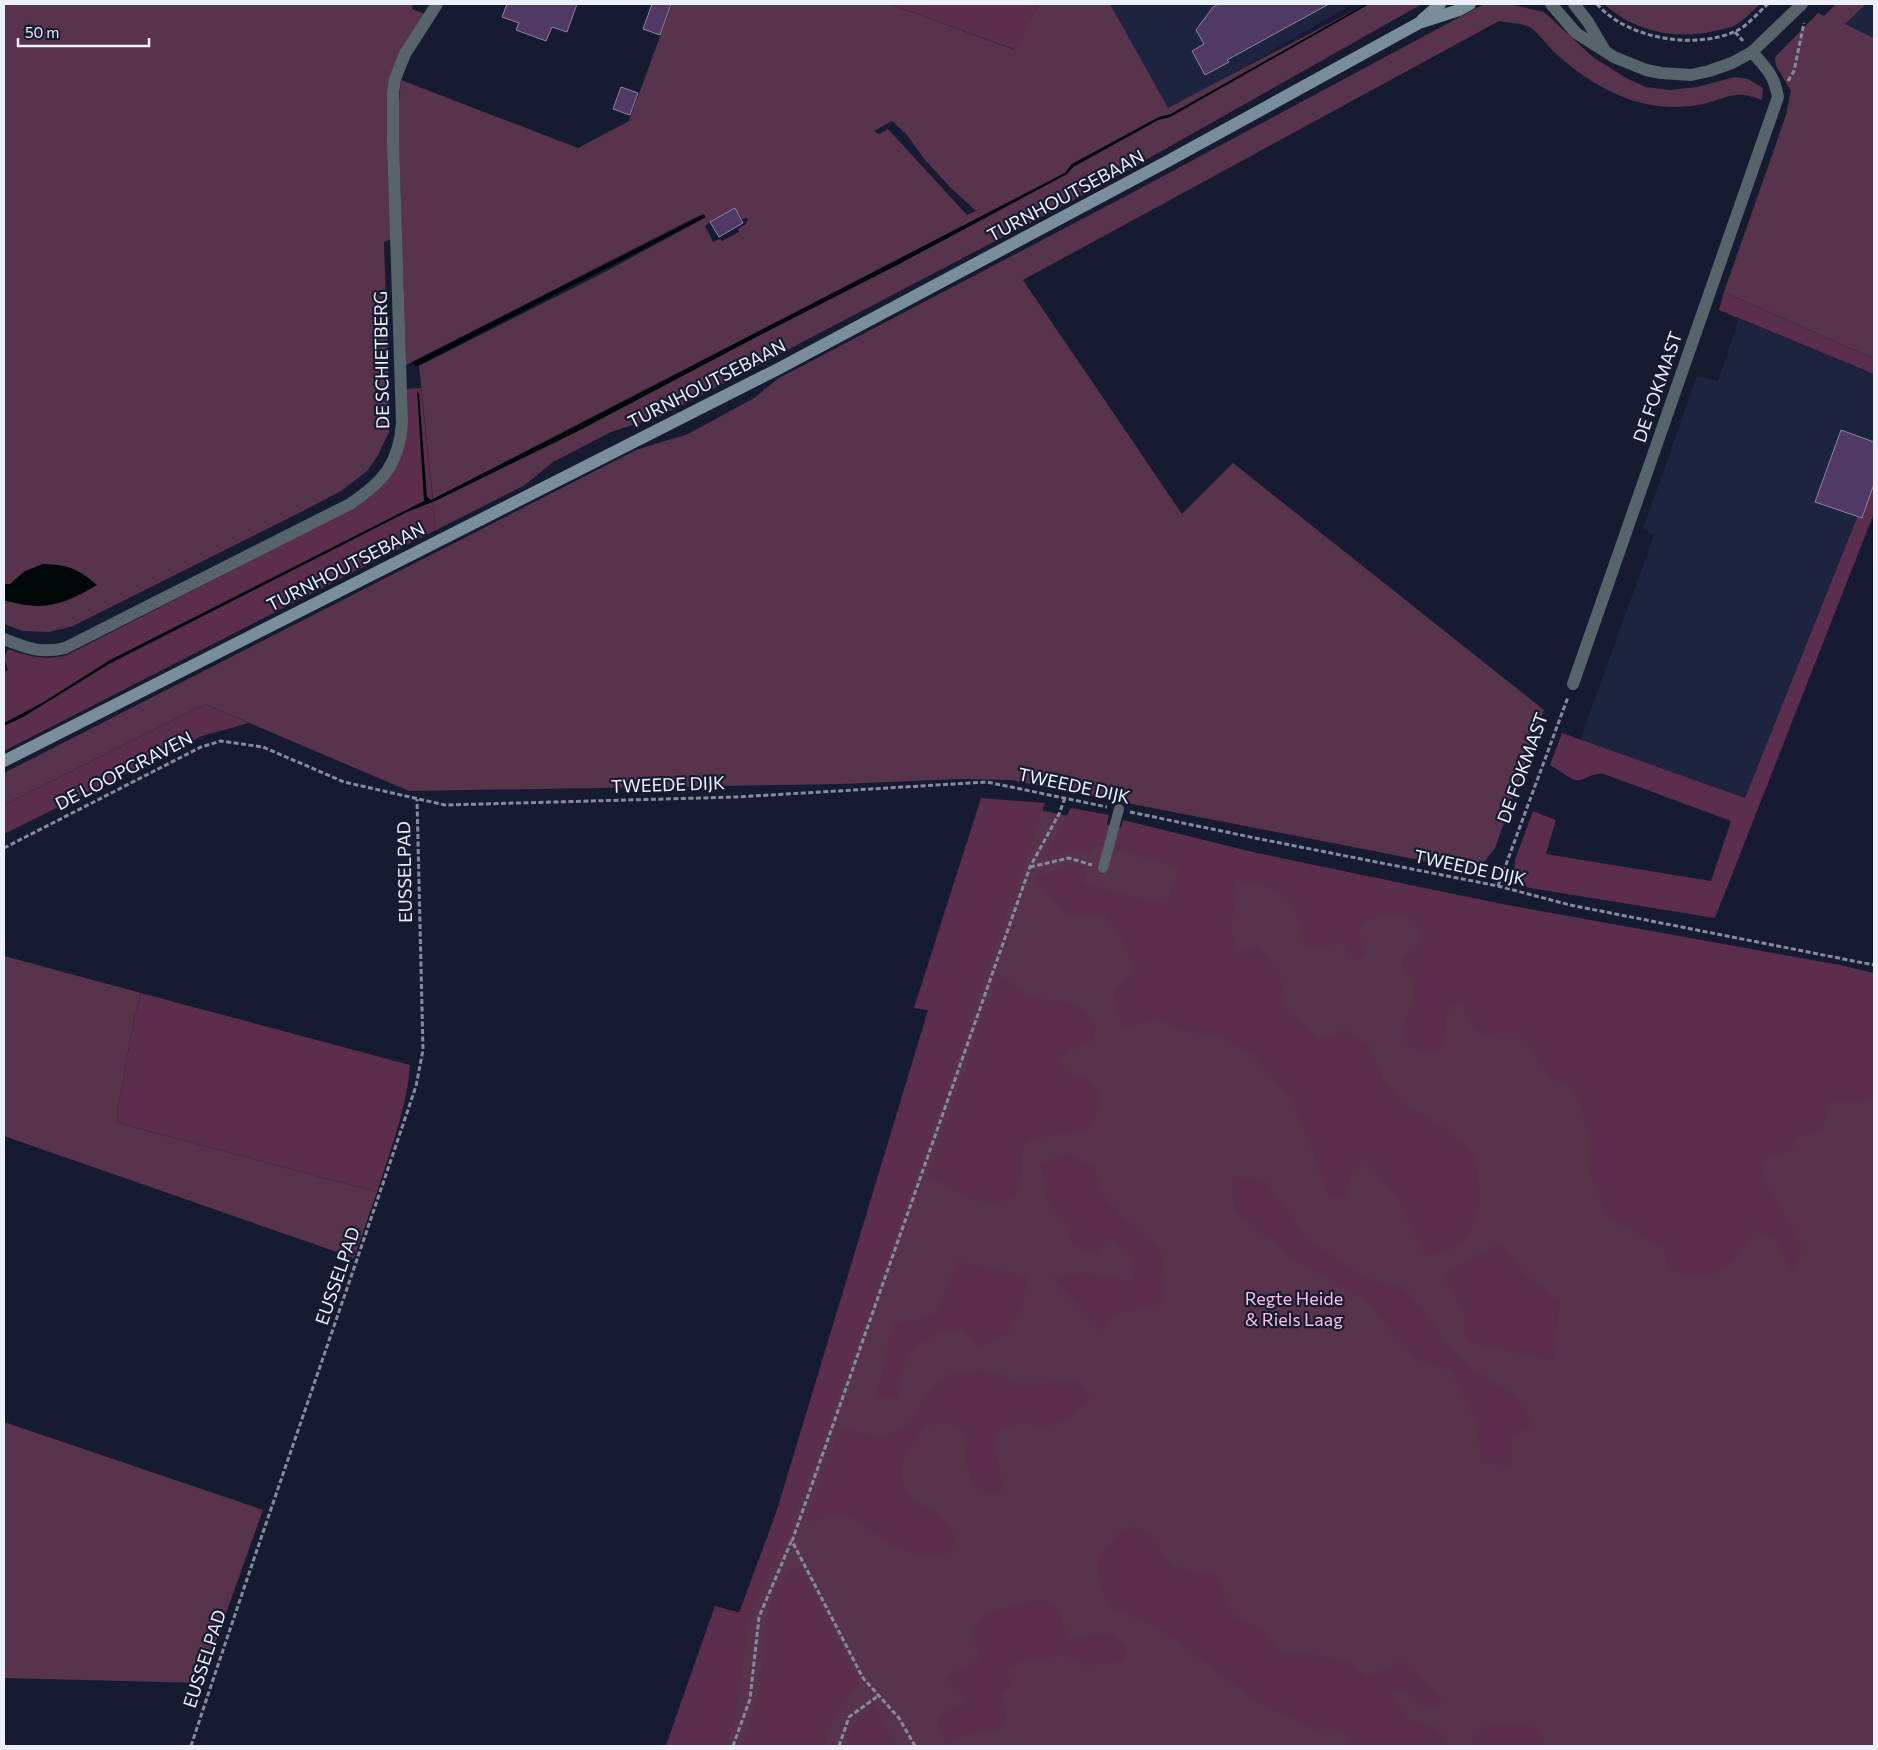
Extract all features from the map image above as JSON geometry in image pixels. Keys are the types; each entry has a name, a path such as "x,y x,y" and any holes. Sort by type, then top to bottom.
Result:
{"main road":[{"name":"TURNHOUTSEBAAN","path":"1418,23 1440,4"},
{"name":"TURNHOUTSEBAAN","path":"4,761 778,369 1159,166 1418,23 1459,10 1470,4"}],"street":[{"name":"DE SCHIETBERG","path":"4,639 30,650 50,652 65,648 350,504 367,493 388,472 397,453 402,423 393,140 395,79 405,54 437,4"},
{"path":"1551,4 1576,34 1604,49 1614,57 1661,74 1691,75 1732,63 1752,52 1802,4"},
{"path":"1574,4 1588,22 1604,49"},
{"name":"DE FOKMAST","path":"1573,684 1777,101 1775,81 1752,52"}],"lane":[{"path":"1103,868 1118,809"}],"path":[{"path":"1597,4 1619,21 1631,27 1675,40 1697,40 1735,32 1768,4"},
{"path":"1777,101 1794,71 1805,20"},
{"name":"DE FOKMAST","path":"1498,886 1573,684"},
{"name":"DE LOOPGRAVEN","path":"4,848 201,747 221,741 263,746"},
{"name":"TWEEDE DIJK","path":"263,746 344,782 445,805 737,797 987,782 1260,840 1498,886 1570,905 1874,965"},
{"path":"733,1746 750,1699 759,1617 792,1542 1030,867 1059,814 1065,798"},
{"name":"EUSSELPAD","path":"191,1746 416,1086 422,1050 417,799"},
{"path":"1030,867 1070,858 1103,868"},
{"path":"792,1542 863,1678 899,1718 915,1746"},
{"path":"839,1746 849,1717 878,1696"}],"shaded area":[{"path":"890,4 1038,4 1016,50"},
{"path":"1103,4 1352,4 1167,113"},
{"path":"1369,4 1170,117 1158,120 1073,167 1067,174 899,264 580,430 435,501 407,512 109,664 23,717 4,726 4,723 42,703 110,660 424,501 417,390 419,394 427,497 431,500 1065,173 1072,164 1159,117 1171,114"},
{"path":"1866,4 1874,4 1874,38 1845,24"},
{"path":"703,215 705,216 704,218 417,366 413,364 413,362"},
{"path":"1724,292 1874,359 1874,374 1719,310"},
{"path":"1739,319 1874,374 1874,475 1745,798 1580,740 1654,535 1643,529 1697,376 1718,381"},
{"path":"421,388 436,530 4,751 4,672 8,670 4,658 8,649 37,657 51,658 67,655 358,506 386,481 395,468 405,441 407,389"},
{"path":"1874,475 1874,513 1715,918 1520,885 1514,872 1515,860 1533,811 1556,820 1546,854 1711,881 1731,821 1604,774 1595,774 1578,780 1570,777 1550,765 1562,733 1745,798"},
{"path":"43,564 72,568 97,585 63,602 42,606 30,606 4,600 4,584 10,584 25,571"},
{"path":"205,704 249,723 202,736 4,834 4,805"},
{"path":"981,798 1045,803 895,1237 787,1537 762,1585 748,1621 738,1701 727,1746 666,1746 715,1606 739,1613 777,1510 928,1010 914,1008"},
{"path":"1071,808 1109,815 1102,845 1094,843 1091,853 1067,851 1043,858"},
{"path":"1123,820 1257,853 1502,904 1840,965 1874,973 1874,1095 1864,1101 1828,1104 1824,1123 1817,1132 1802,1135 1796,1140 1791,1151 1769,1155 1760,1164 1762,1180 1775,1198 1802,1248 1792,1270 1776,1240 1756,1229 1734,1259 1711,1274 1697,1276 1669,1270 1663,1247 1608,1217 1590,1172 1588,1135 1581,1102 1568,1085 1549,1075 1524,1038 1517,1032 1480,1033 1473,1027 1461,1003 1453,1004 1449,1009 1444,1040 1437,1049 1430,1052 1423,1051 1412,1047 1407,1041 1405,1033 1406,1024 1414,997 1415,985 1402,966 1403,960 1416,948 1420,941 1419,928 1415,922 1407,917 1398,915 1378,916 1370,920 1359,931 1365,953 1359,960 1354,960 1343,944 1340,943 1317,948 1309,946 1305,942 1291,902 1277,890 1234,880 1235,902 1230,927 1238,953 1257,947 1279,972 1285,1010 1320,1041 1344,1030 1369,1046 1384,1082 1404,1104 1442,1128 1476,1157 1480,1200 1468,1235 1449,1249 1426,1256 1399,1200 1365,1158 1350,1173 1347,1196 1331,1199 1293,1100 1254,1055 1218,1035 1180,1030 1159,1019 1124,1027 1113,994 1136,971 1123,940 1105,914 1067,914 1034,878 1071,864 1087,868 1083,884 1166,905 1180,867 1115,849"},
{"path":"998,974 1027,996 1035,999 1063,1001 1076,1005 1089,1015 1095,1028 1092,1040 1068,1052 1059,1063 1068,1073 1088,1079 1097,1091 1099,1103 1096,1113 1085,1130 1030,1139 1023,1147 1021,1153 1020,1183 1014,1197 1000,1202 989,1202 971,1198 928,1175"},
{"path":"141,993 410,1065 402,1113 377,1192 118,1123 117,1113 135,1014"},
{"path":"1068,1154 1092,1166 1103,1197 1124,1219 1160,1250 1165,1301 1135,1310 1115,1313 1103,1330 1052,1277 1083,1273 1134,1282 1133,1255 1109,1237 1096,1254 1074,1245 1066,1223 1047,1200 1041,1164"},
{"path":"1233,1177 1264,1180 1306,1239 1346,1266 1375,1282 1400,1286 1427,1315 1449,1348 1471,1369 1493,1381 1518,1400 1532,1423 1512,1437 1511,1466 1482,1462 1475,1418 1452,1370 1420,1361 1363,1298 1291,1257 1234,1208"},
{"path":"1501,1243 1523,1274 1560,1302 1553,1360 1466,1341 1465,1314 1444,1275"},
{"path":"958,1262 1027,1277 1021,1308 1006,1334 980,1347 963,1329 937,1331 908,1355 900,1377 897,1399 877,1396 895,1322 916,1321 937,1313"},
{"path":"981,1371 998,1373 1015,1383 1078,1382 1087,1391 1089,1399 1074,1414 1063,1421 1042,1426 1026,1423 1016,1424 1002,1429 994,1435 1001,1484 1001,1491 995,1495 977,1486 968,1471 965,1432 945,1423 928,1425 923,1428 905,1455 901,1480 906,1491 944,1521 951,1531 954,1544 946,1553 932,1556 907,1551 887,1542 867,1526 844,1516 831,1516 806,1521 840,1428 880,1438 902,1430 911,1422 930,1391 952,1373"},
{"path":"1134,1527 1147,1534 1170,1563 1176,1567 1214,1574 1236,1620 1243,1621 1266,1632 1280,1654 1311,1654 1349,1663 1367,1677 1402,1662 1442,1701 1438,1707 1421,1705 1406,1689 1390,1692 1408,1721 1429,1724 1446,1740 1448,1746 1351,1746 1346,1732 1326,1727 1318,1730 1257,1701 1162,1629 1109,1606 1099,1578 1098,1558 1123,1531"},
{"path":"800,1568 810,1583 831,1629 860,1683 842,1704 829,1728 824,1746 743,1746 753,1717 760,1687 764,1662 765,1628 771,1602 785,1577 792,1571"},
{"path":"1042,1600 1058,1610 1063,1628 1071,1640 1091,1635 1110,1634 1126,1648 1123,1661 1088,1665 1066,1655 1025,1659 1006,1668 1010,1684 1000,1696 1006,1715 999,1732 966,1733 947,1745 937,1720 953,1708 968,1702 948,1678 963,1668 981,1661 971,1628 987,1614 1019,1604"},
{"path":"874,1708 897,1746 846,1746 847,1740 856,1724"},
{"path":"1510,1724 1539,1729 1545,1746 1471,1746 1472,1741 1484,1727"}],"green space":[{"path":"4,4 413,4 412,9 425,14 396,61 391,239 384,242 390,422 389,432 377,457 367,471 341,491 73,626 49,632 23,631 4,624"},
{"path":"672,4 890,4 1015,50 1038,4 1110,4 1168,108 1366,4 1171,114 1159,117 1072,164 1065,173 433,499 419,366 603,273 706,217 704,214 694,218 406,365 398,112 401,80 578,148 629,121","holes":["892,121 906,134 926,161 950,187 976,211 967,215 888,129 879,134 874,131","735,208 742,219 747,218 748,220 746,224 738,229 739,232 722,241 720,239 713,242 705,226"]},
{"path":"1369,4 1422,4 1089,192 661,416 611,432 553,462 525,485 436,530 433,502 580,430 899,264 1067,174 1073,167 1158,120 1170,117"},
{"path":"1484,4 1508,4 1544,12 1593,57 1626,78 1646,87 1670,90 1697,87 1735,77 1748,79 1763,88 1762,100 1738,95 1703,104 1672,107 1650,105 1630,99 1606,89 1573,68 1529,27 1499,21 1023,280 1182,514 1233,463 1544,710 1495,848 1485,861 1470,870 1010,780 960,779 842,784 409,791 205,704 4,805 4,773 636,450 688,434 754,398 779,378 1126,196"},
{"path":"1604,4 1760,4 1743,20 1732,26 1700,34 1685,35 1670,34 1642,27 1616,14"},
{"path":"1836,4 1866,4 1845,24 1874,38 1874,359 1724,292 1786,115 1791,91 1776,66 1775,57 1818,13 1824,16"},
{"name":"Regte Heide & Riels Laag","path":"983,803 1035,809 1256,856 1874,978 1874,1746 666,1746 715,1606 740,1613 777,1511 929,1010 914,1008"},
{"path":"4,956 141,993 135,1014 117,1113 118,1123 377,1192 354,1258 4,1136"},
{"path":"4,1422 263,1510 201,1683 4,1678"}],"building":[{"path":"507,4 577,4 567,32 552,27 546,41 516,30 519,23 502,17"},
{"path":"652,4 671,4 660,35 643,29"},
{"path":"1218,4 1329,4 1227,60 1229,62 1205,75 1192,51 1204,44 1196,30 1213,7"},
{"path":"621,87 638,93 630,115 613,109"},
{"path":"735,208 743,223 719,237 710,222"},
{"path":"1841,430 1874,442 1874,484 1862,518 1815,502"}]}
